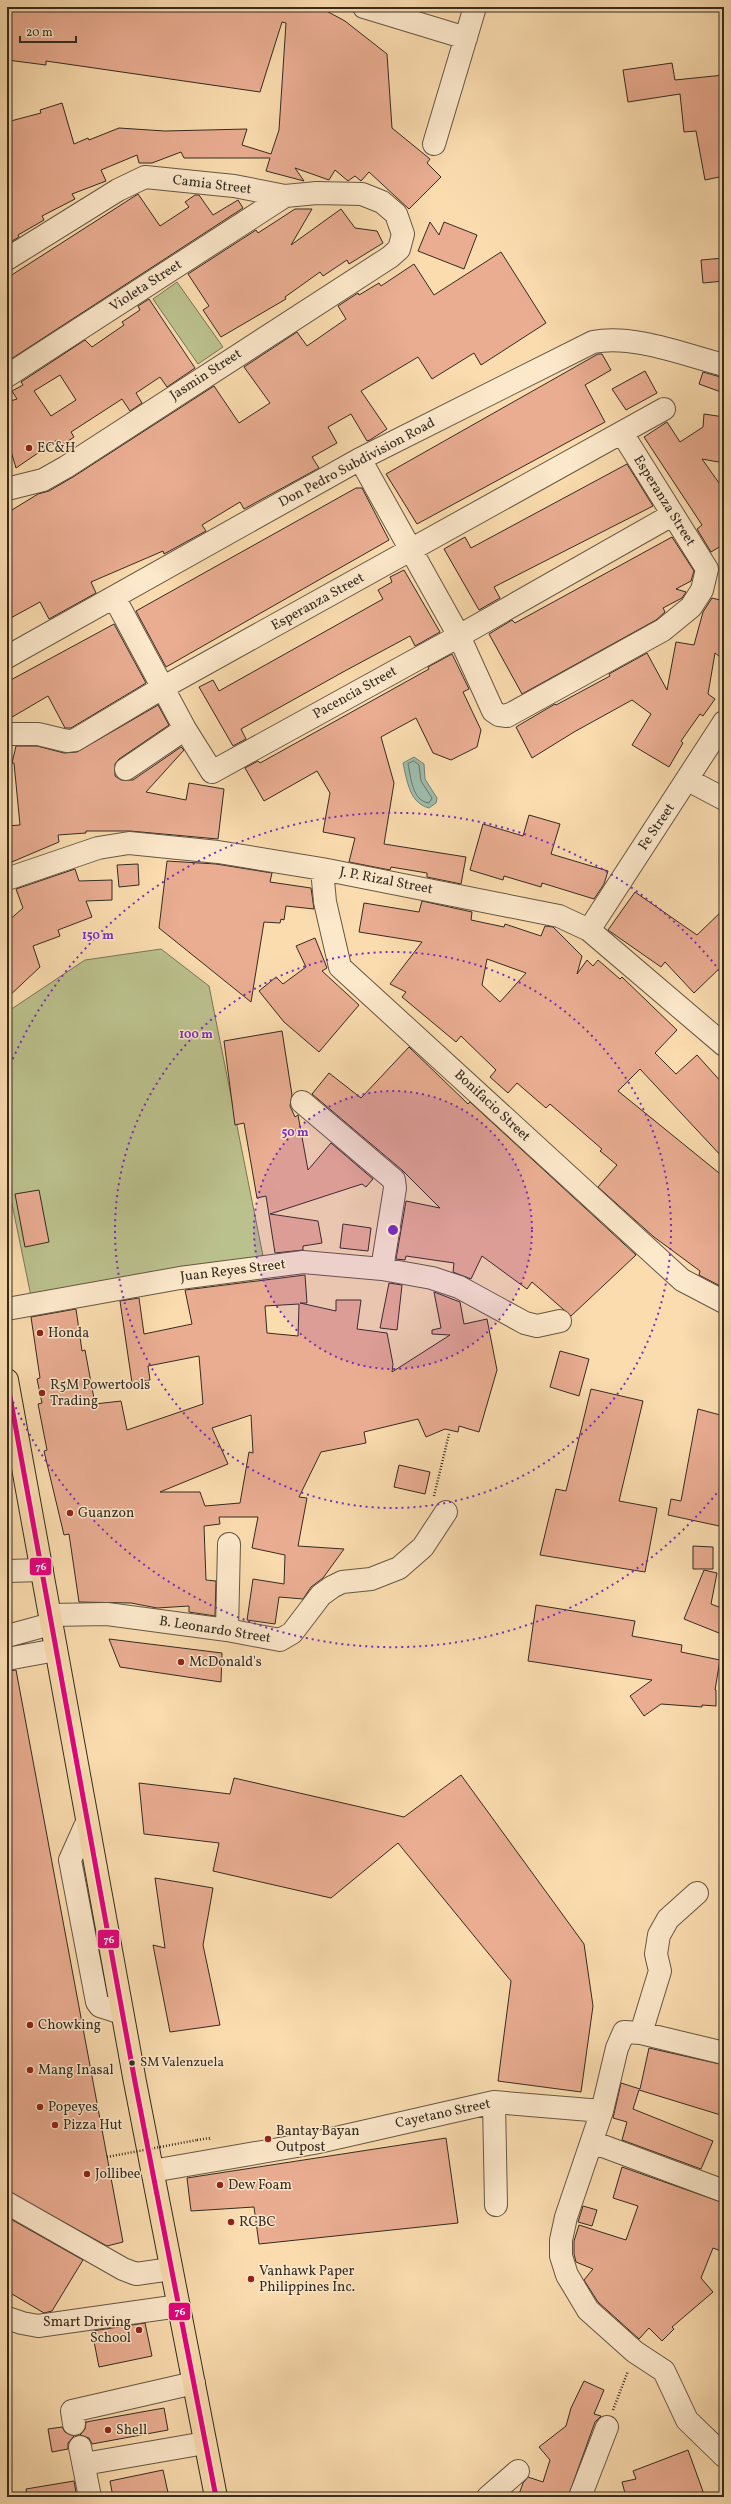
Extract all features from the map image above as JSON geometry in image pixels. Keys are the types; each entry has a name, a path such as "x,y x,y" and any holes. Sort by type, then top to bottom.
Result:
{"highway":[{"path":"7,1380 122,2013 216,2497"}],"street":[{"path":"364,7 466,38"},
{"path":"434,144 475,7"},
{"name":"Camia Street","path":"7,259 118,190 146,177 234,186 285,196 317,193 362,194 382,202 396,214 404,234 399,249"},
{"name":"Violeta Street","path":"7,376 285,196"},
{"name":"Jasmin Street","path":"7,489 43,480 66,467 390,257 399,249"},
{"name":"Don Pedro Subdivision Road","path":"7,657 360,459 593,342 607,339 636,342 724,365"},
{"name":"Esperanza Street","path":"7,734 38,734 67,741 75,740 162,688 664,409"},
{"name":"Esperanza Street","path":"459,636 493,711 499,716 507,716 663,630 691,607 702,590 707,569 622,433"},
{"path":"360,459 459,636"},
{"name":"Pacencia Street","path":"114,597 162,688 209,771 212,772 459,636 672,515"},
{"name":"Fe Street","path":"589,930 688,780 724,722"},
{"path":"126,769 185,729"},
{"path":"688,780 724,798"},
{"name":"J. P. Rizal Street","path":"7,879 98,848 129,844 218,852 322,869 559,916 589,930 724,1044"},
{"name":"Bonifacio Street","path":"322,869 325,902 340,967 682,1280 724,1302"},
{"path":"302,1102 394,1180 395,1188 382,1270"},
{"name":"Juan Reyes Street","path":"7,1309 180,1278 303,1262 382,1270 432,1278 459,1287 525,1323 537,1326 560,1321"},
{"name":"B. Leonardo Street","path":"7,1636 51,1620 107,1614 227,1630 280,1640 288,1636 322,1595 332,1587 342,1582 371,1579 389,1574 441,1536 440,1506"},
{"path":"227,1630 229,1544"},
{"path":"7,1571 42,1570"},
{"path":"7,1659 56,1650"},
{"path":"641,2034 660,1971 656,1954 659,1935 668,1919 697,1893"},
{"path":"724,2052 641,2034 624,2032 620,2041 602,2111 566,2217 561,2240 561,2256 567,2275 588,2310 636,2352 664,2371 687,2420 724,2456"},
{"path":"494,2102 496,2205"},
{"name":"Cayetano Street","path":"152,2170 314,2143 494,2102 602,2111"},
{"path":"592,2142 724,2191"},
{"path":"7,2203 123,2270 136,2274 172,2269"},
{"path":"7,2318 38,2326 179,2306"},
{"path":"74,2424 72,2411 194,2383"},
{"path":"580,2497 607,2427"},
{"path":"90,2497 82,2455 205,2443"},
{"path":"488,2497 518,2471"}],"path":[{"path":"440,1506 449,1434"},
{"path":"107,2157 210,2138"},
{"path":"607,2427 636,2352"}],"green space":[{"path":"177,282 223,347 198,364 153,299"},
{"path":"161,949 209,986 263,1256 31,1296 7,1180 7,1012 85,960"}],"water":[{"path":"414,757 424,764 425,779 437,798 436,803 429,808 417,801 410,790 403,763"}],"building":[{"path":"7,7 319,7 345,21 387,54 392,128 430,159 427,163 441,177 409,209 369,172 361,181 355,176 348,181 335,170 329,180 295,168 304,181 266,171 270,158 184,158 181,152 152,163 139,163 137,155 101,170 106,181 72,194 75,199 42,216 44,220 18,235 19,237 7,244 7,122 41,113 40,110 62,103 74,144 88,138 89,140 119,128 165,131 247,129 242,145 271,154 279,130 286,23 282,22 260,92 46,61 46,65 7,60"},
{"path":"672,63 675,80 724,75 724,129 721,129 724,144 724,176 705,180 696,131 684,132 680,94 628,102 623,70"},
{"path":"138,194 160,226 189,207 185,202 195,195 199,195 213,215 238,200 243,208 8,361 7,278"},
{"path":"295,209 312,209 291,245 341,209 355,228 377,231 383,243 349,264 347,260 323,276 320,272 285,297 286,299 221,337 203,310 209,306 188,274 256,230 258,233"},
{"path":"430,222 439,235 444,222 477,235 464,269 418,251"},
{"path":"501,252 546,323 481,365 474,353 432,379 418,357 361,391 387,429 370,440 367,441 351,414 328,427 337,443 312,457 319,468 244,509 240,502 202,525 206,531 164,554 163,551 91,582 96,593 49,619 40,602 7,620 7,513 38,494 49,491 73,477 214,386 239,423 270,403 244,367 297,332 307,346 346,319 338,306 358,293 359,295 379,283 381,286 414,264 434,295"},
{"path":"724,258 724,281 703,283 701,260"},
{"path":"149,299 195,368 167,387 160,377 136,393 142,403 130,411 122,399 71,432 74,437 61,446 57,440 16,468 7,438 7,425 11,424 7,402 17,399 12,391 23,385 21,382 85,340 92,347 124,325 122,322 140,310 138,306","holes":["60,375 76,400 51,416 34,391"]},
{"path":"598,354 602,354 611,370 585,385 605,422 417,524 386,474"},
{"path":"645,371 657,393 626,410 612,389"},
{"path":"703,372 724,378 721,392 699,384"},
{"path":"704,414 724,417 724,463 702,459 724,490 724,544 711,552 697,529 702,525 644,437 667,422 680,442 703,427"},
{"path":"627,464 653,506 494,587 500,598 479,610 444,549 465,537 471,548"},
{"path":"356,488 362,488 389,540 166,667 136,611"},
{"path":"672,537 694,571 691,581 676,589 686,592 682,598 663,608 665,612 656,620 522,694 489,634 512,620 515,623"},
{"path":"404,570 440,632 415,646 410,636 343,672 241,729 246,739 233,746 199,687 213,680 219,691 383,599 378,590 392,582 390,577"},
{"path":"712,598 724,601 724,660 715,653 708,694 715,699 703,716 700,714 681,741 683,743 669,767 632,745 651,714 632,700 574,732 532,758 516,727 555,704 556,705 610,676 609,674 647,653 667,690 676,642 694,645 703,612"},
{"path":"114,624 146,683 71,728 65,728 48,696 7,720 7,682"},
{"path":"452,654 469,689 463,692 481,730 477,747 451,760 433,753 416,718 381,737 394,783 384,844 466,857 461,884 427,877 427,873 391,867 390,870 349,862 355,838 323,832 330,793 317,771 264,801 245,768 258,761 260,763 429,669 428,667"},
{"path":"158,705 169,725 119,759 115,764 115,776 121,780 133,780 181,747 184,750 146,792 186,800 189,783 224,789 218,839 130,831 86,831 86,833 58,835 59,842 7,864 7,826 20,825 14,763 12,763 16,746 37,746 64,753 77,752"},
{"path":"529,815 560,824 551,854 608,871 604,884 594,899 542,883 541,887 504,876 503,880 470,870 483,824 523,836"},
{"path":"167,861 216,864 272,873 270,882 311,888 314,909 286,906 284,920 281,919 280,923 264,922 251,1002 159,928"},
{"path":"138,864 139,885 119,887 117,865"},
{"path":"75,869 79,881 112,880 112,900 86,901 92,917 58,930 60,936 33,946 40,967 7,998 7,922 23,908 16,889"},
{"path":"635,892 697,935 724,909 724,964 694,993 665,962 661,967 608,930"},
{"path":"422,901 472,912 471,920 504,927 505,924 541,936 545,926 553,927 582,956 577,974 587,960 593,966 598,960 620,979 622,977 677,1030 655,1053 676,1074 697,1055 724,1085 724,1159 640,1069 618,1091 724,1177 724,1288 699,1275 700,1271 654,1237 598,1187 617,1165 600,1151 602,1149 550,1104 546,1108 517,1083 508,1093 490,1077 496,1070 461,1036 456,1042 402,997 406,992 390,984 422,942 359,932 364,903 419,912","holes":["487,959 526,973 500,1002 482,985"]},
{"path":"315,938 327,968 322,971 359,1005 319,1052 284,1022 259,991 276,977 283,984 306,967 296,946"},
{"path":"282,1031 292,1095 290,1106 295,1117 298,1115 308,1170 331,1143 373,1179 366,1187 362,1184 270,1214 318,1221 322,1243 303,1246 303,1250 275,1253 266,1196 257,1198 244,1123 235,1125 224,1041"},
{"path":"409,1047 468,1104 470,1102 636,1255 571,1316 532,1282 527,1289 482,1256 471,1279 453,1272 454,1263 406,1256 405,1260 396,1259 406,1201 440,1208 402,1170 312,1094 329,1073 361,1098"},
{"path":"39,1190 49,1242 25,1247 15,1194"},
{"path":"343,1224 371,1228 368,1251 340,1248"},
{"path":"305,1275 307,1303 300,1303 336,1311 336,1300 361,1300 357,1329 387,1333 393,1364 392,1372 450,1335 432,1334 432,1330 441,1328 434,1292 460,1302 464,1324 487,1319 497,1370 479,1432 459,1426 458,1432 445,1429 426,1437 418,1419 364,1432 366,1443 321,1452 299,1497 307,1498 298,1546 344,1549 323,1578 311,1587 303,1599 279,1597 275,1624 247,1620 253,1579 284,1584 285,1555 252,1548 258,1517 219,1517 220,1524 204,1526 206,1580 216,1581 215,1616 189,1612 189,1606 157,1608 131,1603 79,1602 69,1534 64,1535 44,1451 47,1450 38,1404 42,1403 37,1379 40,1378 31,1317 76,1309 82,1351 85,1350 95,1404 121,1401 127,1430 203,1404 199,1356 148,1366 150,1380 132,1383 120,1301 139,1298 144,1334 192,1324 185,1290","holes":["299,1304 298,1336 267,1333 265,1306","251,1415 253,1453 249,1452 240,1503 205,1506 200,1492 160,1492 228,1464 212,1428"]},
{"path":"389,1283 402,1285 397,1330 380,1328"},
{"path":"560,1351 589,1359 579,1396 550,1387"},
{"path":"591,1389 643,1401 619,1501 657,1508 645,1572 540,1555 556,1489 566,1491"},
{"path":"698,1409 724,1416 724,1527 668,1515 671,1499 681,1501"},
{"path":"399,1465 430,1472 425,1494 394,1487"},
{"path":"693,1546 713,1547 713,1569 693,1569"},
{"path":"704,1570 717,1573 711,1604 724,1609 724,1635 684,1619"},
{"path":"536,1605 635,1621 632,1636 682,1645 681,1652 720,1660 715,1690 716,1706 702,1705 702,1707 661,1704 644,1716 630,1696 652,1680 528,1661"},
{"name":"McDonald's","path":"109,1639 222,1653 221,1682 120,1667"},
{"path":"16,1670 123,2242 107,2246 7,2191 7,1671"},
{"path":"461,1775 584,1944 593,2006 581,2092 498,2081 511,1981 398,1843 331,1898 213,1871 219,1843 144,1834 139,1783 230,1794 234,1778 404,1817"},
{"path":"155,1878 213,1888 203,1945 220,2025 170,2032 153,1945 165,1948"},
{"path":"649,2048 724,2065 724,2116 639,2090 633,2109 713,2141 701,2169 622,2140 627,2122 613,2118 621,2083 640,2089"},
{"path":"446,2138 458,2223 259,2244 254,2207 191,2211 187,2178"},
{"path":"622,2167 724,2203 724,2252 713,2248 701,2278 713,2292 672,2327 674,2329 662,2341 649,2328 639,2339 598,2302 584,2280 593,2269 576,2262 574,2254 574,2241 579,2225 626,2240 638,2206 613,2198"},
{"path":"583,2206 597,2210 592,2226 578,2222"},
{"path":"7,2217 83,2260 52,2311 44,2313 7,2291"},
{"path":"145,2323 152,2356 99,2367 92,2331"},
{"path":"584,2381 604,2390 594,2414 601,2416 595,2422 568,2497 518,2497 523,2483 528,2477 543,2482 550,2460 539,2447 566,2426 571,2408"},
{"name":"Shell","path":"164,2408 168,2430 92,2444 89,2438 80,2435 85,2429 86,2422"},
{"path":"62,2427 65,2432 74,2436 68,2443 68,2449 52,2452 48,2429"},
{"path":"688,2450 705,2497 626,2497 622,2482 636,2479 633,2471"},
{"path":"163,2470 169,2497 113,2497 110,2481"},
{"path":"74,2481 77,2497 27,2497 26,2489"}],"transit line":[{"name":"76","path":"7,1380 135,2082 216,2497"}],"place":[{"name":"EC&H","path":"29,448"},
{"name":"Honda","path":"40,1333"},
{"name":"R5M Powertools Trading","path":"42,1393"},
{"name":"Guanzon","path":"70,1513"},
{"name":"McDonald's","path":"181,1662"},
{"name":"Chowking","path":"30,2025"},
{"name":"SM Valenzuela","path":"132,2063"},
{"name":"Mang Inasal","path":"30,2070"},
{"name":"Popeyes","path":"40,2107"},
{"name":"Pizza Hut","path":"55,2125"},
{"name":"Bantay Bayan Outpost","path":"268,2139"},
{"name":"Jollibee","path":"87,2174"},
{"name":"Dew Foam","path":"220,2185"},
{"name":"RCBC","path":"231,2222"},
{"name":"Vanhawk Paper Philippines Inc.","path":"251,2279"},
{"name":"Smart Driving School","path":"139,2330"},
{"name":"Shell","path":"108,2430"}]}
